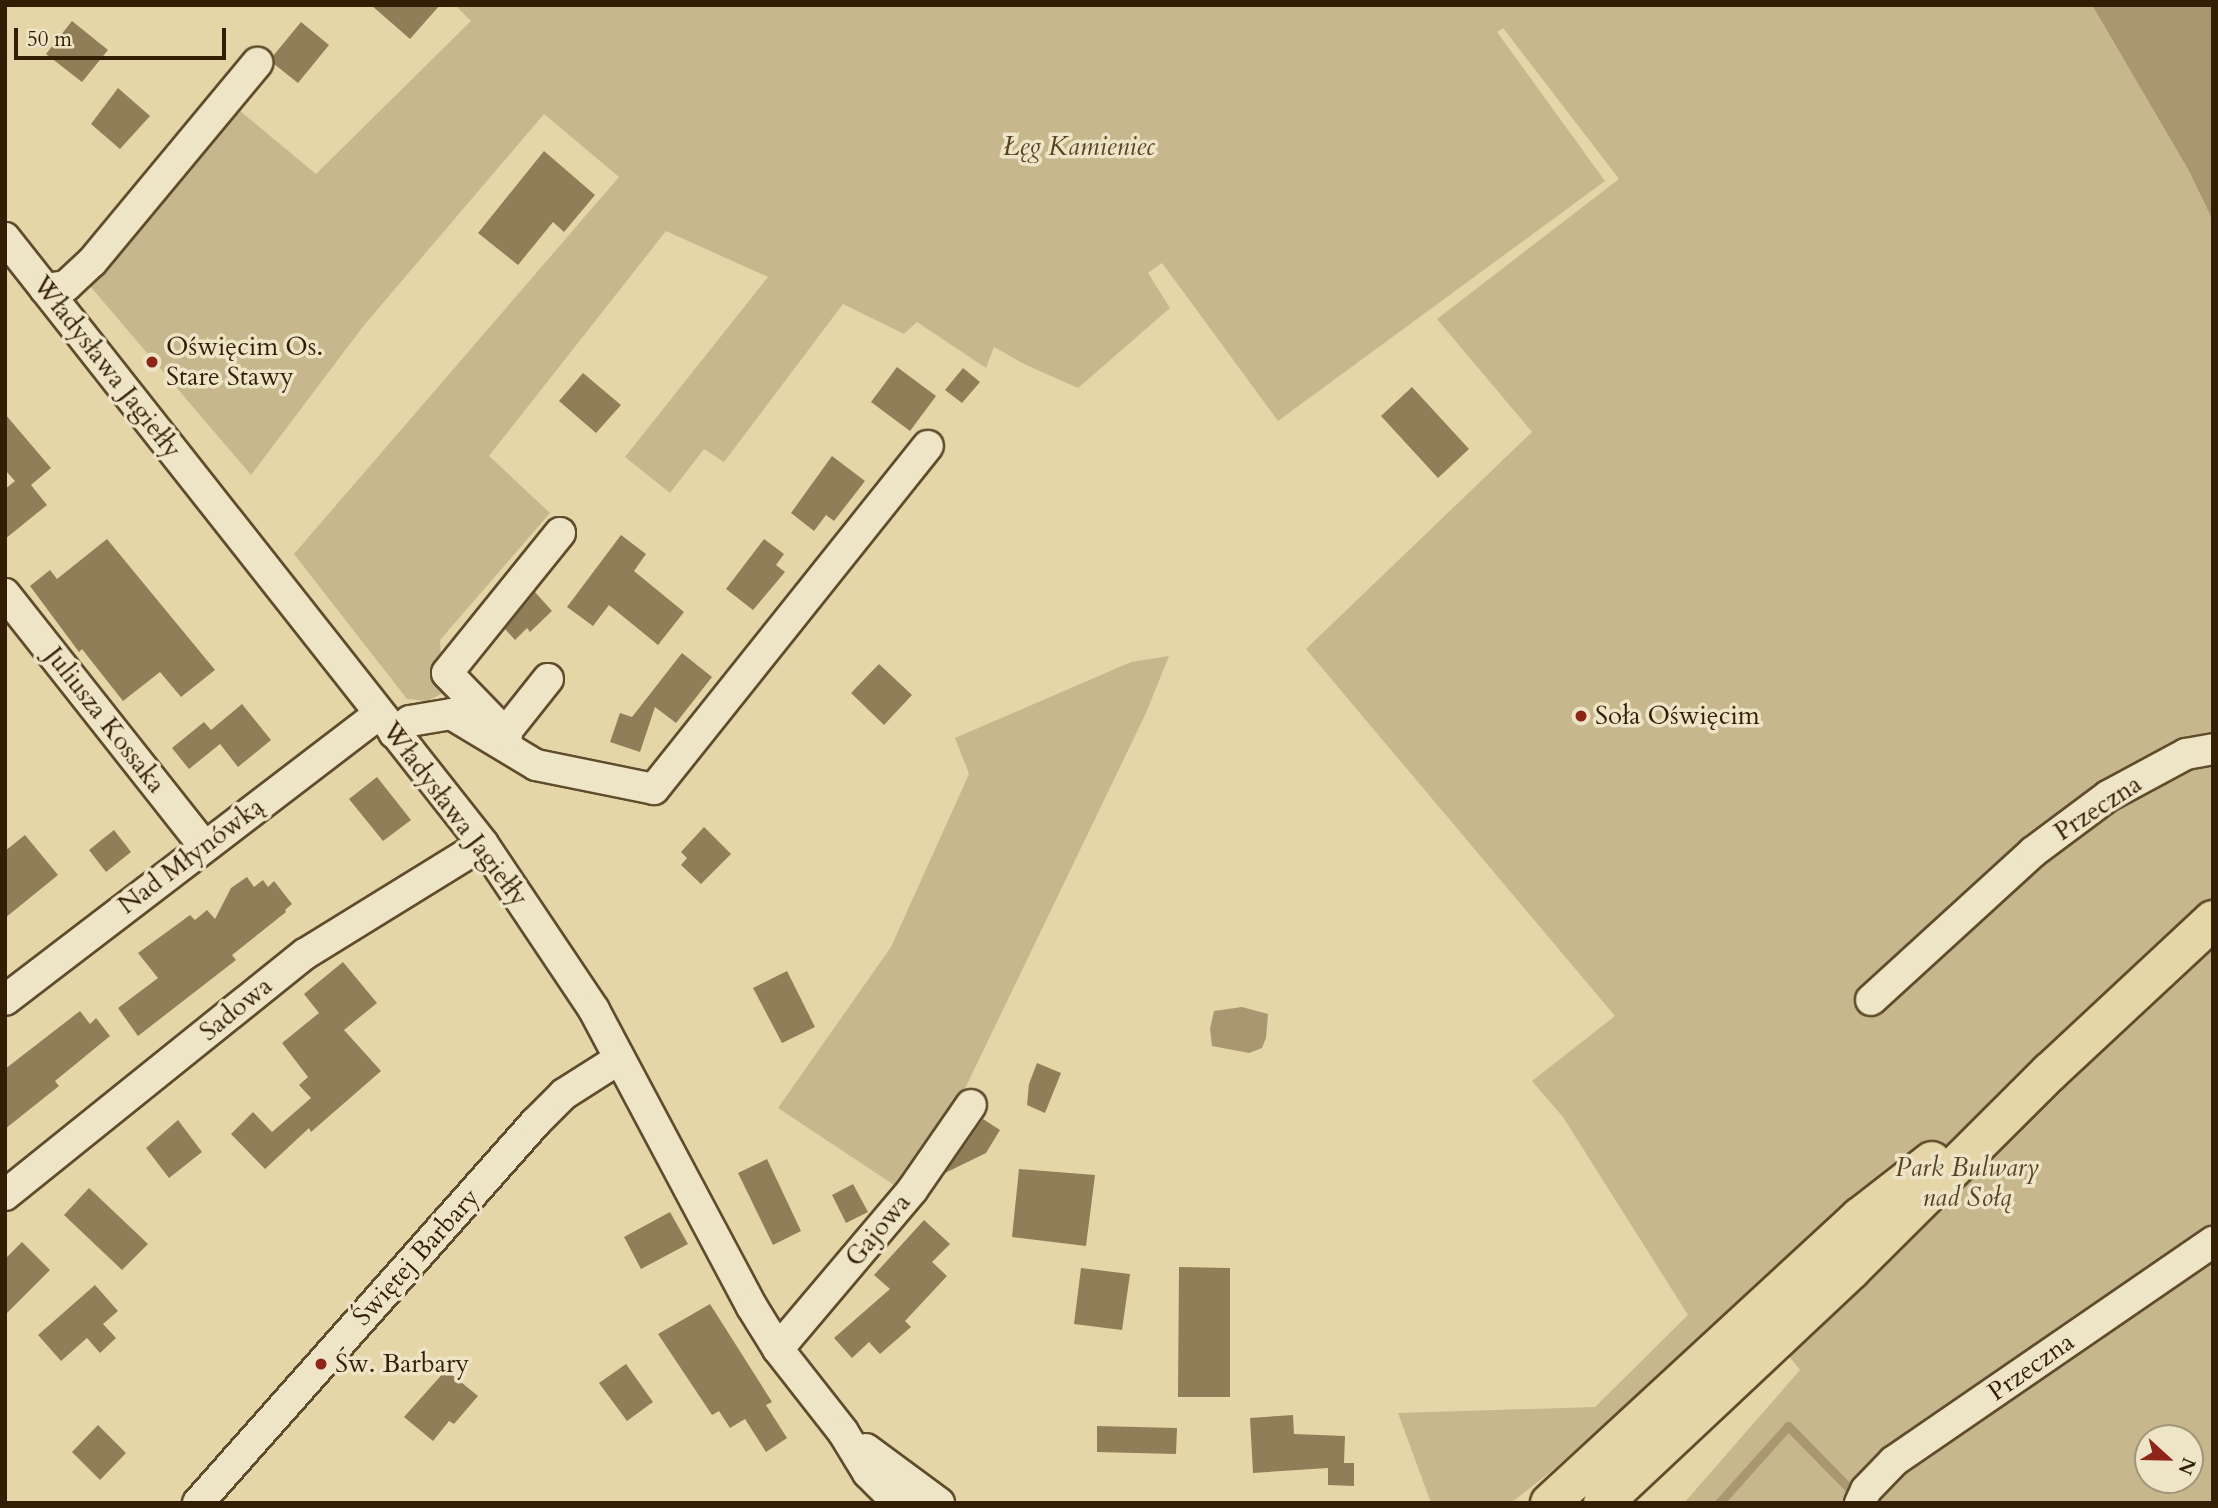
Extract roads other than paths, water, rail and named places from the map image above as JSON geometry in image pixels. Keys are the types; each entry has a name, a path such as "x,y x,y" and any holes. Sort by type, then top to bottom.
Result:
{"main road":[{"path":"1603,1503 1860,1261 2050,1072 2199,932"},
{"path":"1550,1503 1860,1217 2050,1072"}],"street":[{"path":"45,289 66,286 92,262 257,63"},
{"name":"Władysława Jagiełły","path":"5,238 483,845 594,1010 778,1349 843,1432 868,1474 898,1503"},
{"path":"560,533 447,673 464,709 536,765 654,789 928,446"},
{"name":"Juliusza Kossaka","path":"6,597 204,846"},
{"path":"505,733 548,679"},
{"path":"464,709 505,733 536,765"},
{"name":"Nad Młynówką","path":"5,1000 204,846 386,723 464,709"},
{"name":"Przeczna","path":"1871,1000 2033,852 2108,796 2186,754 2213,749"},
{"name":"Sadowa","path":"5,1195 305,954 483,845"},
{"name":"Świętej Barbary","path":"198,1503 535,1123 564,1094 619,1059"},
{"name":"Gajowa","path":"778,1349 913,1189 971,1105"},
{"name":"Przeczna","path":"1860,1503 1866,1490 1894,1461 2213,1242"},
{"name":"Władysława Jagiełły","path":"843,1432 939,1503"}],"waterway":[{"path":"1719,1503 1788,1426 1849,1488"}],"place":[{"name":"Oświęcim Os. Stare Stawy","path":"152,362"},
{"name":"Soła Oświęcim","path":"1581,716"},
{"name":"Św. Barbary","path":"321,1364"}],"park label":[{"name":"Łęg Kamieniec","path":"1079,147"},
{"name":"Park Bulwary nad Sołą","path":"1967,1183"}]}
